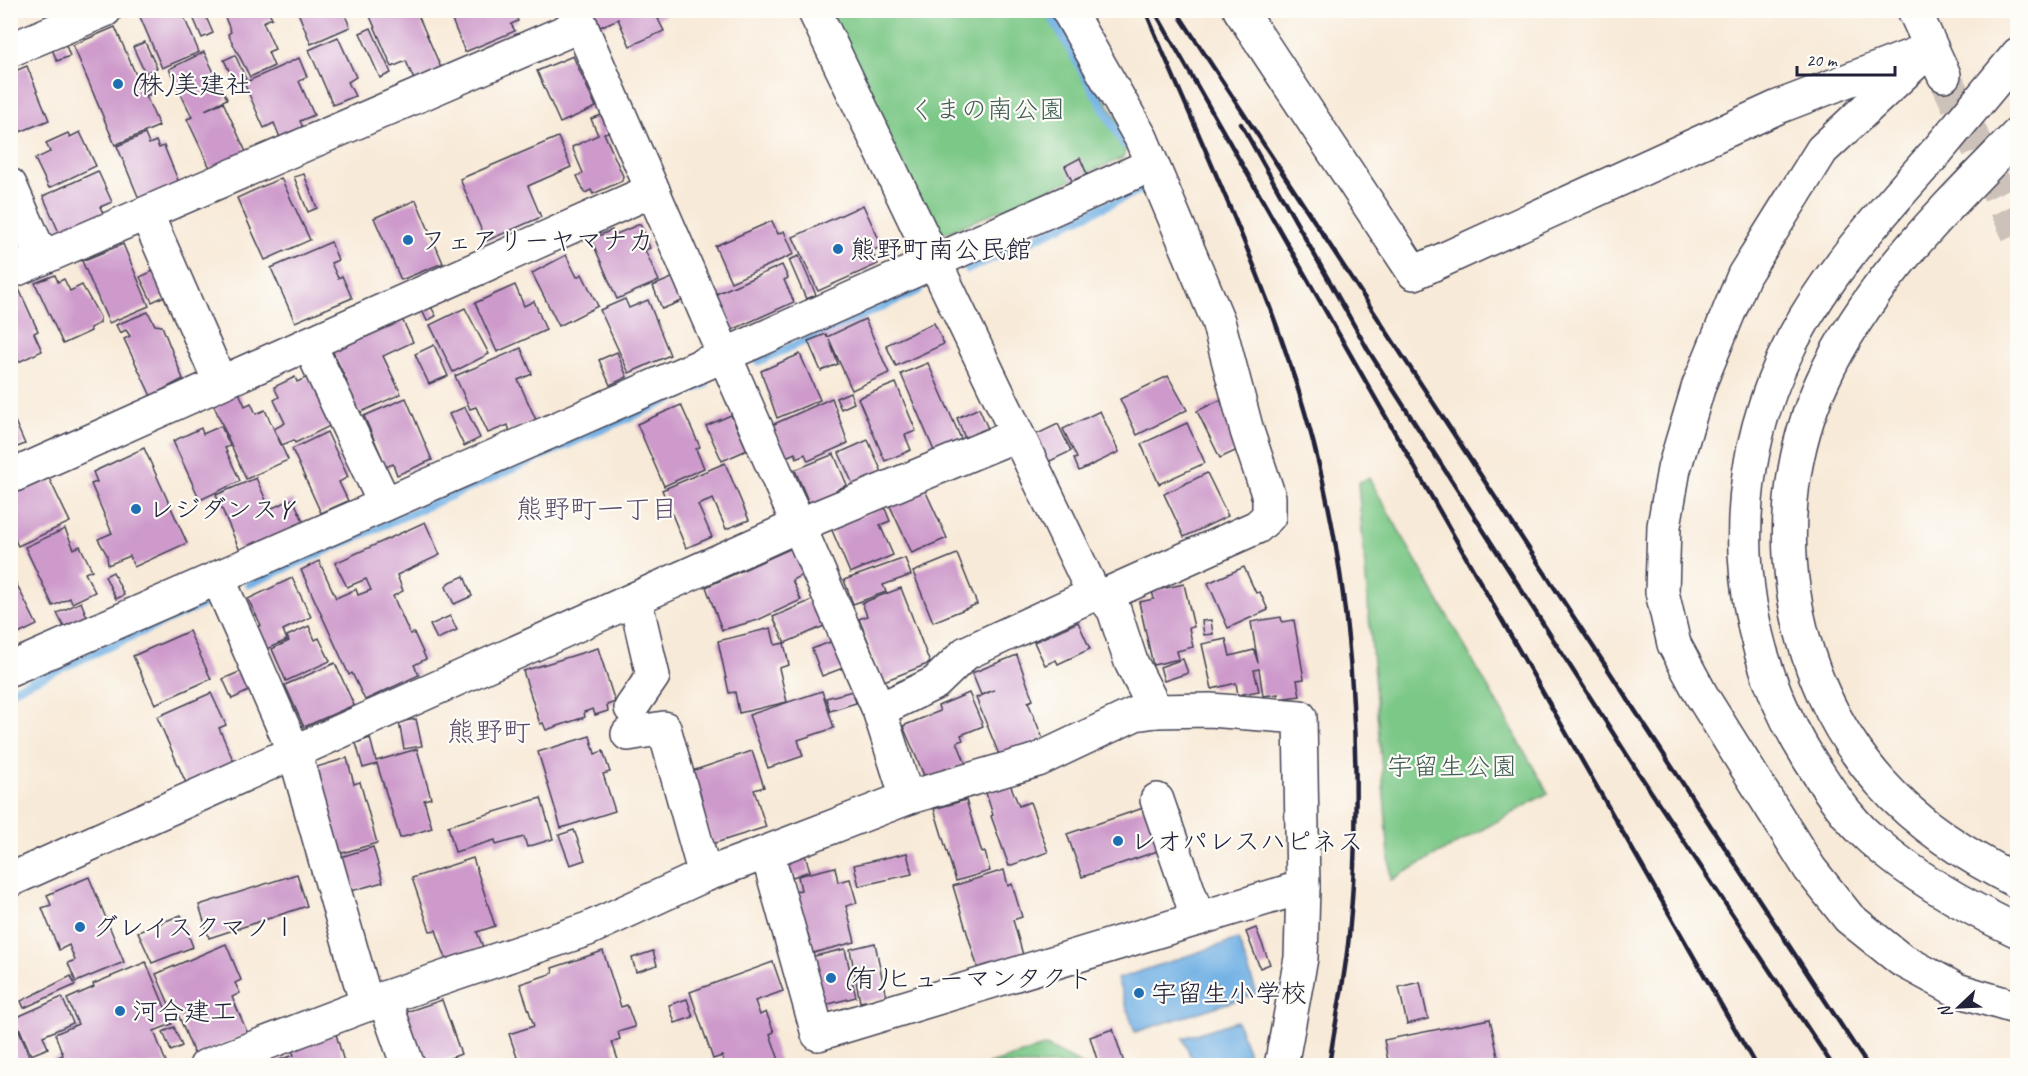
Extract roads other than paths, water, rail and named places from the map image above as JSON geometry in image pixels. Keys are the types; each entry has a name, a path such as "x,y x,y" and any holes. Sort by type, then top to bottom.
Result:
{"main road":[{"path":"10,50 105,10"},
{"path":"814,10 1016,435 1099,595 1114,610 1131,663 1155,711"},
{"path":"879,710 935,683 966,653 1257,527 1269,516 1269,497 1247,431 1218,321 1151,165 1142,138 1068,10"},
{"path":"1240,10 1414,273 1778,107 1938,62"},
{"path":"1914,10 1938,62"},
{"path":"10,272 147,215 577,18 879,710 907,798"},
{"path":"2018,54 1865,231 1824,285 1784,360 1768,400 1750,468 1744,537 1749,604 1764,669 1791,730 1828,789 1869,837 1913,873 1968,908 2018,931"},
{"path":"1938,62 1822,150 1744,275 1699,385 1674,469 1664,526 1662,592 1674,644 1702,696 1810,868 1850,918 1900,959 1948,985 2018,1008"},
{"path":"1938,149 2018,70"},
{"path":"2018,134 1956,197 1893,269 1852,327 1822,381 1800,439 1789,499 1789,558 1798,618 1817,679 1844,732 1880,782 1923,824 1973,859 2018,882"},
{"path":"1956,197 2018,143"},
{"path":"10,669 725,356 1151,165"},
{"path":"10,184 42,258"},
{"path":"10,477 653,190"},
{"path":"147,215 220,382"},
{"path":"309,344 386,504"},
{"path":"10,880 799,525 1016,435"},
{"path":"218,578 295,753 376,1002 408,1065"},
{"path":"635,599 653,676 629,721 664,728 705,875"},
{"path":"206,1065 376,1002 588,929 705,875 907,798 1038,760 1135,714 1155,711 1210,710 1300,717 1303,887 1301,958 1281,1065"},
{"path":"1157,800 1198,919"},
{"path":"767,852 819,1034 1303,887"}],"water":[{"path":"1238,939 1257,994 1135,1032 1117,979"},
{"path":"1237,1021 1249,1054 1218,1065 1194,1065 1183,1038"}],"waterway":[{"path":"1048,10 1124,144"},
{"path":"968,269 1144,188"},
{"path":"759,361 919,290"},
{"path":"249,584 705,384"},
{"path":"10,691 201,605"}],"tunnel":[{"path":"1944,75 2018,234"}],"railway":[{"path":"1145,10 1237,225 1280,334 1314,445 1328,503 1347,625 1355,752 1355,815 1349,935 1329,1066"},
{"path":"1154,10 1756,1066"},
{"path":"1181,18 1868,1066"},
{"path":"1241,124 1368,350 1636,769 1833,1066"}],"place":[{"name":"(株)美建社","path":"118,84"},
{"name":"フェアリーヤマナカ","path":"408,240"},
{"name":"熊野町南公民館","path":"838,249"},
{"name":"レジダンスY","path":"136,509"},
{"name":"レオパレスハピネス","path":"1118,841"},
{"name":"グレイスクマノⅠ","path":"80,927"},
{"name":"(有)ヒューマンタクト","path":"831,978"},
{"name":"宇留生小学校","path":"1139,993"},
{"name":"河合建工","path":"120,1011"}],"district":[{"name":"熊野町一丁目","path":"597,509"},
{"name":"熊野町","path":"489,731"}],"park label":[{"name":"くまの南公園","path":"987,109"},
{"name":"宇留生公園","path":"1452,766"}]}
